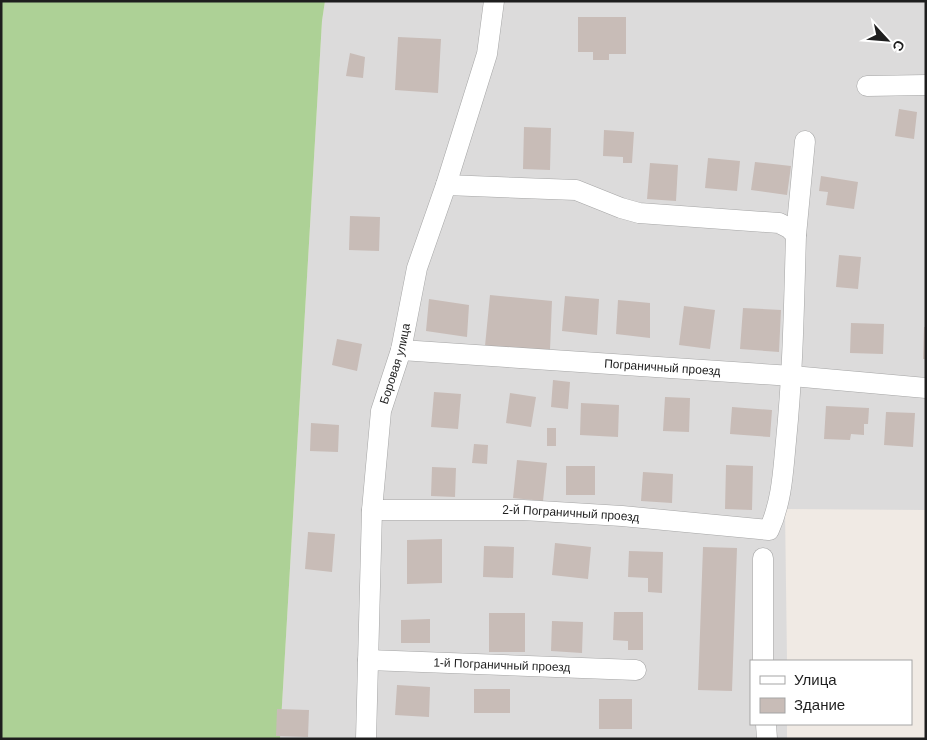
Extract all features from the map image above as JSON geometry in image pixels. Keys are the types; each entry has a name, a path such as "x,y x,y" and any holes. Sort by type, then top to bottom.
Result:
{"street":[{"name":"Боровая улица","path":"366,739 372,510 381,411 401,350 417,268 446,186 487,54 494,1"},
{"path":"866,86 926,85"},
{"path":"792,376 796,236 806,141"},
{"path":"446,186 576,190 639,213 779,223 790,228 796,236"},
{"name":"Пограничный проезд","path":"401,350 792,376 926,388"},
{"name":"2-й Пограничный проезд","path":"372,510 523,510 622,516 769,530 776,513 781,492 792,376"},
{"path":"763,558 763,660"},
{"name":"1-й Пограничный проезд","path":"368,660 636,670"},
{"path":"766,725 767,739"}],"shaded area":[{"path":"325,1 926,1 926,510 785,509 787,660 750,660 750,725 787,725 787,739 280,739 322,21"}],"green space":[{"path":"1,1 325,1 322,21 280,739 1,739"}],"building":[{"path":"578,17 626,17 626,54 609,54 609,60 593,60 593,52 578,52"},
{"path":"398,37 441,39 438,93 395,90"},
{"path":"350,53 365,57 363,78 346,76"},
{"path":"899,109 917,112 914,139 895,136"},
{"path":"524,127 551,128 550,170 523,169"},
{"path":"604,130 634,132 632,163 623,163 623,157 603,156"},
{"path":"708,158 740,161 737,191 705,188"},
{"path":"755,162 791,166 787,195 751,190"},
{"path":"650,163 678,165 676,201 647,199"},
{"path":"821,176 858,182 854,209 826,205 828,192 819,191"},
{"path":"350,216 380,217 379,251 349,250"},
{"path":"839,255 861,257 858,289 836,287"},
{"path":"490,295 552,301 550,350 485,346"},
{"path":"565,296 599,299 597,335 562,331"},
{"path":"429,299 469,305 467,337 426,331"},
{"path":"618,300 650,303 650,338 616,334"},
{"path":"684,306 715,310 710,349 679,345"},
{"path":"743,308 781,310 779,352 740,349"},
{"path":"851,323 884,324 883,354 850,353"},
{"path":"924,327 926,327 926,359 923,359"},
{"path":"337,339 362,344 357,371 332,365"},
{"path":"553,380 570,382 568,409 551,407"},
{"path":"434,392 461,394 458,429 431,427"},
{"path":"510,393 536,397 531,427 506,423"},
{"path":"665,397 690,398 689,432 663,431"},
{"path":"581,403 619,405 618,437 580,435"},
{"path":"826,406 869,408 868,424 864,424 864,435 851,434 850,440 824,439"},
{"path":"732,407 772,410 770,437 730,434"},
{"path":"886,412 915,413 913,447 884,445"},
{"path":"311,423 339,425 338,452 310,451"},
{"path":"547,428 556,428 556,446 547,446"},
{"path":"474,444 488,445 487,464 472,463"},
{"path":"517,460 547,463 543,501 513,498"},
{"path":"726,465 753,466 752,510 725,509"},
{"path":"566,466 595,466 595,495 566,495"},
{"path":"432,467 456,468 455,497 431,496"},
{"path":"643,472 673,474 672,503 641,501"},
{"path":"308,532 335,534 332,572 305,569"},
{"path":"442,539 442,583 407,584 407,540"},
{"path":"555,543 591,547 588,579 552,575"},
{"path":"484,546 514,547 513,578 483,577"},
{"path":"703,547 737,548 732,691 698,690"},
{"path":"629,551 663,552 662,593 648,592 648,578 628,577"},
{"path":"614,612 643,612 643,650 628,650 628,641 613,640"},
{"path":"489,613 525,613 525,652 489,652"},
{"path":"430,619 430,643 401,643 401,620"},
{"path":"552,621 583,622 582,653 551,651"},
{"path":"397,685 430,687 429,717 395,715"},
{"path":"474,689 510,689 510,713 474,713"},
{"path":"599,699 632,699 632,729 599,729"},
{"path":"277,709 309,710 308,737 276,736"}]}
